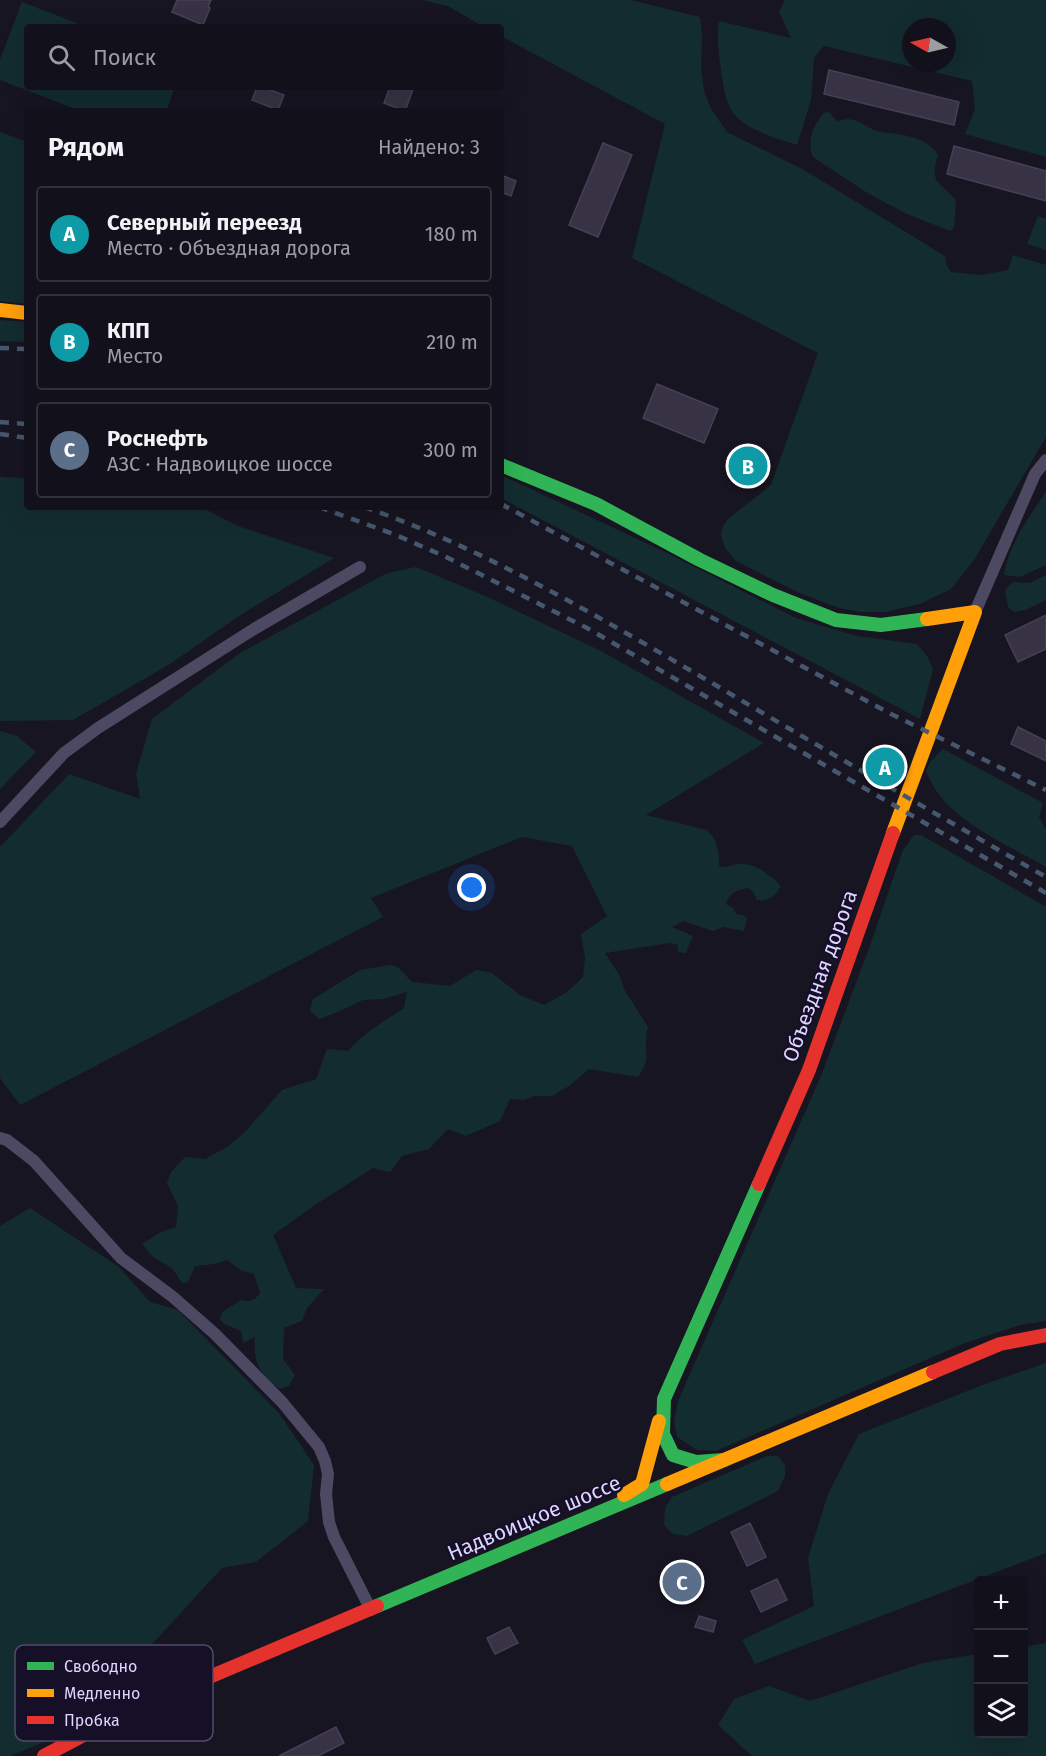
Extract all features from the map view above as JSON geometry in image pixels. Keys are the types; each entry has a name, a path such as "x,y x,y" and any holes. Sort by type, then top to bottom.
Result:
{"street":[{"path":"0,310 24,313"},
{"name":"Объездная дорога","path":"724,1460 696,1462 673,1455 663,1434 664,1399 809,1070 975,612 1035,474 1046,460"},
{"path":"504,466 596,504 700,560 773,595 837,620 881,625 975,612"},
{"path":"0,822 64,753 89,735 254,629 360,567"},
{"path":"0,1138 7,1140 34,1161 121,1258 173,1297 215,1334 289,1410 319,1447 328,1474 326,1494 329,1522 334,1537 371,1610"},
{"name":"Надвоицкое шоссе","path":"213,1677 1000,1344 1046,1335"},
{"path":"590,1517 642,1484 664,1399"},
{"name":"Надвоицкое шоссе","path":"44,1756 73,1741"}],"green space":[{"path":"422,0 631,0 700,17 704,91 711,109 727,132 804,170 945,256 946,264 951,272 981,275 1008,270 1013,255 1046,265 1046,437 974,560 951,589 920,604 885,612 860,612 839,608 797,592 736,561 725,548 721,535 723,526 728,519 771,485 818,353 632,258 665,124 504,38 504,24 479,24 448,6"},
{"path":"785,0 1046,0 1046,157 965,134 975,109 972,81 934,72 956,72 956,18 902,18 902,64 824,46 814,58 811,100 797,145 752,128 737,117 726,97 718,46 719,21 791,38 779,12"},
{"path":"22,2 79,24 24,24 24,89 0,80 0,60"},
{"path":"26,90 174,90 167,108 73,108"},
{"path":"829,112 837,121 852,119 876,131 921,140 933,149 938,155 936,178 956,201 954,228 950,231 907,214 869,194 813,157 811,145 814,128 824,113"},
{"path":"0,132 24,141 24,304 0,301"},
{"path":"1038,216 1046,219 1046,250 1027,244"},
{"path":"0,320 24,322 24,342 0,341"},
{"path":"504,476 667,553 796,618 857,636 917,644 927,656 933,669 920,719 504,500"},
{"path":"0,477 24,478 24,510 207,510 238,526 334,558 239,616 170,664 73,720 0,721"},
{"path":"1046,491 1046,565 1020,577 1004,575 1015,541"},
{"path":"416,567 483,595 601,651 764,743 646,815 707,830 717,846 719,866 750,865 767,874 781,886 774,896 765,900 757,900 748,888 732,894 726,904 733,908 736,914 747,918 744,931 723,927 713,931 683,921 672,927 693,936 686,953 678,952 678,945 670,943 605,953 648,1027 645,1064 638,1077 589,1069 569,1086 552,1096 534,1096 524,1100 510,1099 500,1121 466,1136 448,1129 429,1149 402,1156 390,1172 373,1168 273,1235 296,1288 324,1289 307,1308 302,1321 284,1328 283,1359 295,1375 289,1386 280,1389 262,1373 259,1367 255,1353 255,1337 243,1343 241,1331 224,1324 220,1319 222,1312 241,1300 254,1299 260,1293 254,1274 242,1271 227,1260 195,1266 188,1282 182,1283 172,1268 153,1257 142,1244 161,1232 176,1227 178,1206 167,1183 171,1172 185,1157 205,1159 227,1147 245,1132 282,1090 316,1079 327,1049 348,1051 367,1033 404,1008 407,992 383,999 363,1000 319,1019 310,1011 313,999 360,970 391,965 398,967 412,982 450,986 476,970 492,973 520,995 544,1005 567,992 583,977 585,958 581,934 607,916 572,846 522,837 371,898 383,917 20,1105 0,1078 0,847 69,774 140,799 136,773 152,719 240,653 387,573"},
{"path":"1046,575 1046,600 1025,610 1014,612 1008,607 1005,591 1009,585 1014,582 1030,583"},
{"path":"0,731 17,736 36,752 0,789"},
{"path":"943,749 1043,803 1039,817 1046,830 1046,867 994,839 946,803 926,771 930,762"},
{"path":"914,835 921,835 1046,907 1046,1321 1020,1325 965,1343 716,1451 697,1450 677,1437 674,1421 678,1401 821,1076 903,850"},
{"path":"30,1208 119,1267 150,1302 178,1310 279,1413 314,1465 308,1521 256,1562 222,1568 151,1645 15,1645 15,1741 47,1741 10,1756 0,1756 0,1226"},
{"path":"1046,1363 1046,1553 986,1576 974,1576 974,1580 755,1664 742,1640 814,1606 808,1558 828,1494 859,1434 985,1384"},
{"path":"767,1456 778,1456 785,1465 785,1476 778,1491 687,1536 673,1534 664,1525 665,1508 672,1497"},
{"path":"1046,1643 1046,1756 752,1756 718,1725 734,1699 769,1686 810,1701 923,1663 974,1655 974,1738 1028,1738 1028,1646"}],"building":[{"path":"177,0 211,0 203,24 172,12"},
{"path":"829,70 959,102 954,125 824,94"},
{"path":"256,90 270,90 284,95 279,108 252,100"},
{"path":"389,90 413,90 406,108 397,108 384,103"},
{"path":"603,143 632,155 598,237 569,225"},
{"path":"954,146 1046,171 1046,201 947,174"},
{"path":"504,176 516,181 511,196 504,193"},
{"path":"657,384 718,409 704,443 643,418"},
{"path":"1046,615 1046,649 1018,662 1005,635"},
{"path":"1018,727 1046,741 1046,761 1011,744"},
{"path":"750,1523 766,1557 747,1566 731,1532"},
{"path":"777,1579 787,1600 761,1612 751,1591"},
{"path":"699,1616 716,1621 713,1632 695,1627"},
{"path":"509,1627 518,1643 495,1654 487,1638"},
{"path":"336,1727 344,1743 318,1756 279,1756"}],"railway":[{"path":"0,348 24,349"},
{"path":"0,422 24,424"},
{"path":"0,434 24,438"},
{"path":"504,506 891,714 1046,790"},
{"path":"327,510 396,535 446,557 587,628 1046,893"},
{"path":"372,510 454,543 542,586 1046,877"}],"traffic: fast":[{"path":"504,466 596,504 700,560 773,595 836,620 881,625 927,619"},
{"path":"724,1460 696,1462 673,1455 663,1434 664,1399 759,1184"},
{"path":"377,1606 667,1484"}],"traffic: slow":[{"path":"0,310 24,313"},
{"path":"893,833 975,612 927,619"},
{"path":"667,1484 933,1372"},
{"path":"624,1495 642,1484 659,1421"}],"traffic: jam":[{"path":"759,1184 809,1070 893,833"},
{"path":"933,1372 1000,1344 1046,1335"},
{"path":"213,1675 377,1606"},
{"path":"44,1756 72,1741"}],"place":[{"name":"КПП","path":"748,466"},
{"name":"Северный переезд","path":"885,767"},
{"name":"Роснефть","path":"682,1582"}]}
